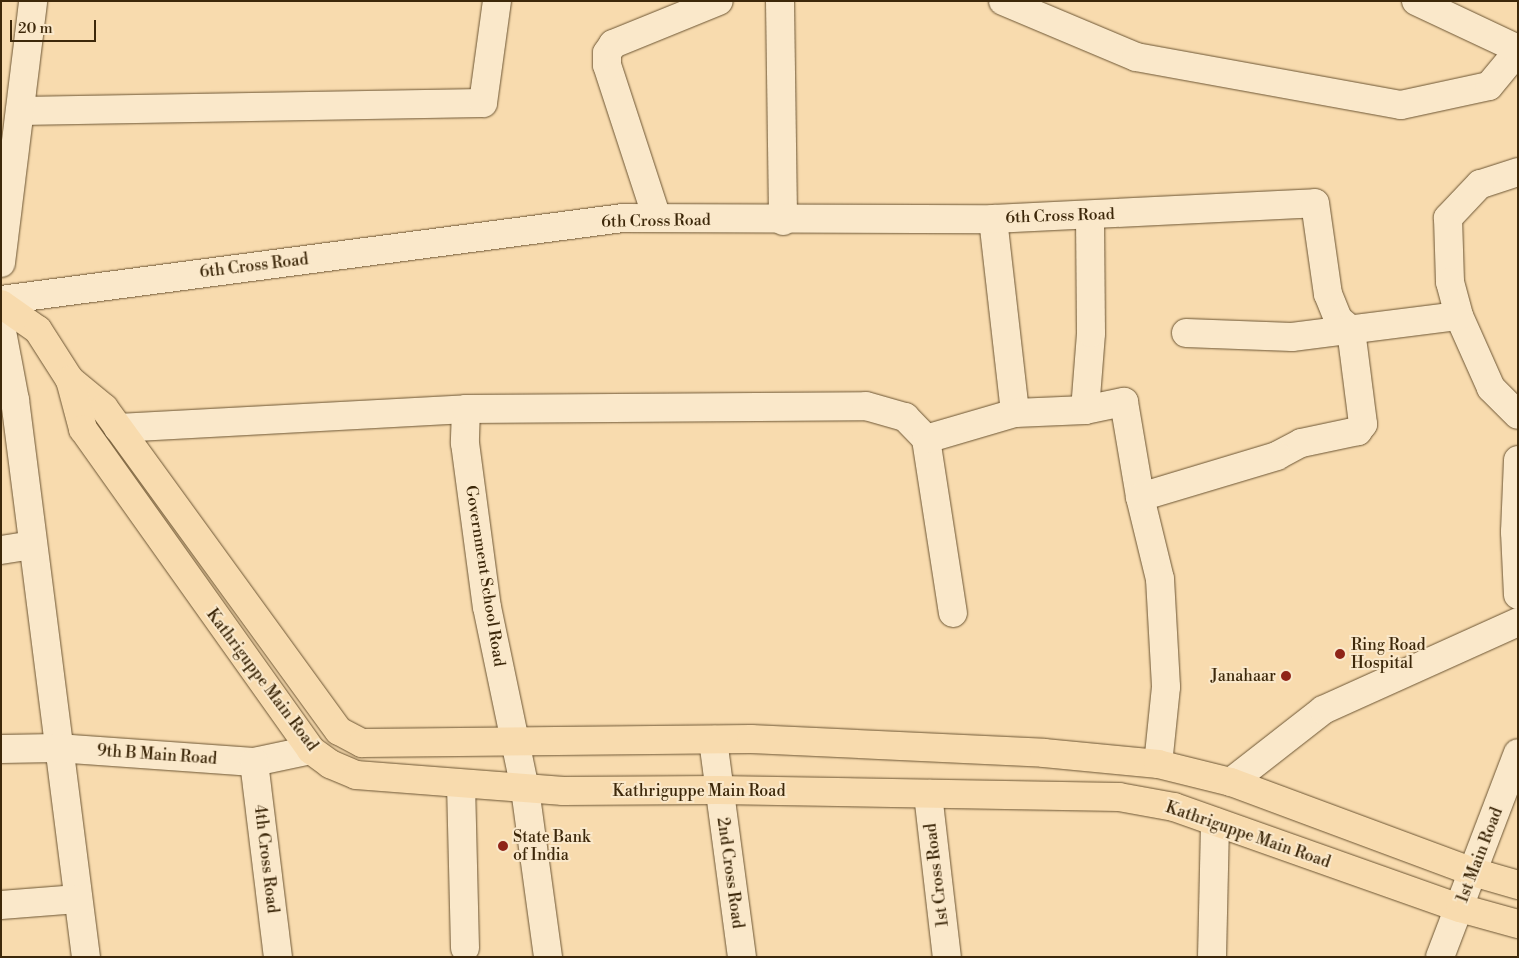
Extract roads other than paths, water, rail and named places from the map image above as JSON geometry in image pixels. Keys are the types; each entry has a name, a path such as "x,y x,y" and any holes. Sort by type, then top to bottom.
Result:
{"main road":[{"name":"Kathriguppe Main Road","path":"1,304 38,330 70,380 83,429 311,750 330,764 356,775 525,789 718,790 1119,797 1174,807 1460,908 1518,924"},
{"name":"Kathriguppe Main Road","path":"70,380 104,408 339,731 362,743 713,740 1044,753 1158,764 1231,782 1474,872 1518,885"}],"street":[{"path":"1,263 33,1"},
{"path":"20,111 483,103 497,1"},
{"path":"657,218 607,65 607,53 613,44 719,1"},
{"path":"780,1 783,221"},
{"path":"1003,1 1136,57 1401,105 1490,86 1518,50 1416,1"},
{"path":"1518,172 1480,184 1448,218 1450,282 1459,316 1491,388 1518,415"},
{"name":"6th Cross Road","path":"1,300 623,218 783,221 993,219 1090,216 1315,203 1328,294 1338,319 1351,330"},
{"path":"1085,410 1091,333 1090,216"},
{"path":"993,219 1015,413"},
{"path":"1186,333 1292,337 1459,316"},
{"path":"1,326 15,400 86,957"},
{"path":"1140,497 1276,456 1301,443 1358,431 1363,424 1351,330"},
{"path":"926,439 1015,413 1085,410 1124,402 1140,497 1160,579 1166,687 1158,764"},
{"path":"118,428 466,409 866,406 905,417 926,439 953,613"},
{"name":"Government School Road","path":"466,409 465,443 487,607 525,789 548,957"},
{"path":"1518,460 1515,532 1518,595"},
{"path":"1,550 33,545"},
{"path":"1231,782 1323,710 1518,622"},
{"name":"2nd Cross Road","path":"713,740 718,790 742,957"},
{"name":"9th B Main Road","path":"1,749 58,748 254,762 311,750"},
{"name":"1st Main Road","path":"1440,957 1518,753"},
{"name":"4th Cross Road","path":"254,762 278,957"},
{"path":"461,784 465,948"},
{"name":"1st Cross Road","path":"928,794 947,957"},
{"path":"1212,957 1215,822"},
{"path":"1,905 78,899"}],"place":[{"name":"Ring Road Hospital","path":"1340,654"},
{"name":"Janahaar","path":"1286,676"},
{"name":"State Bank of India","path":"503,846"}]}
